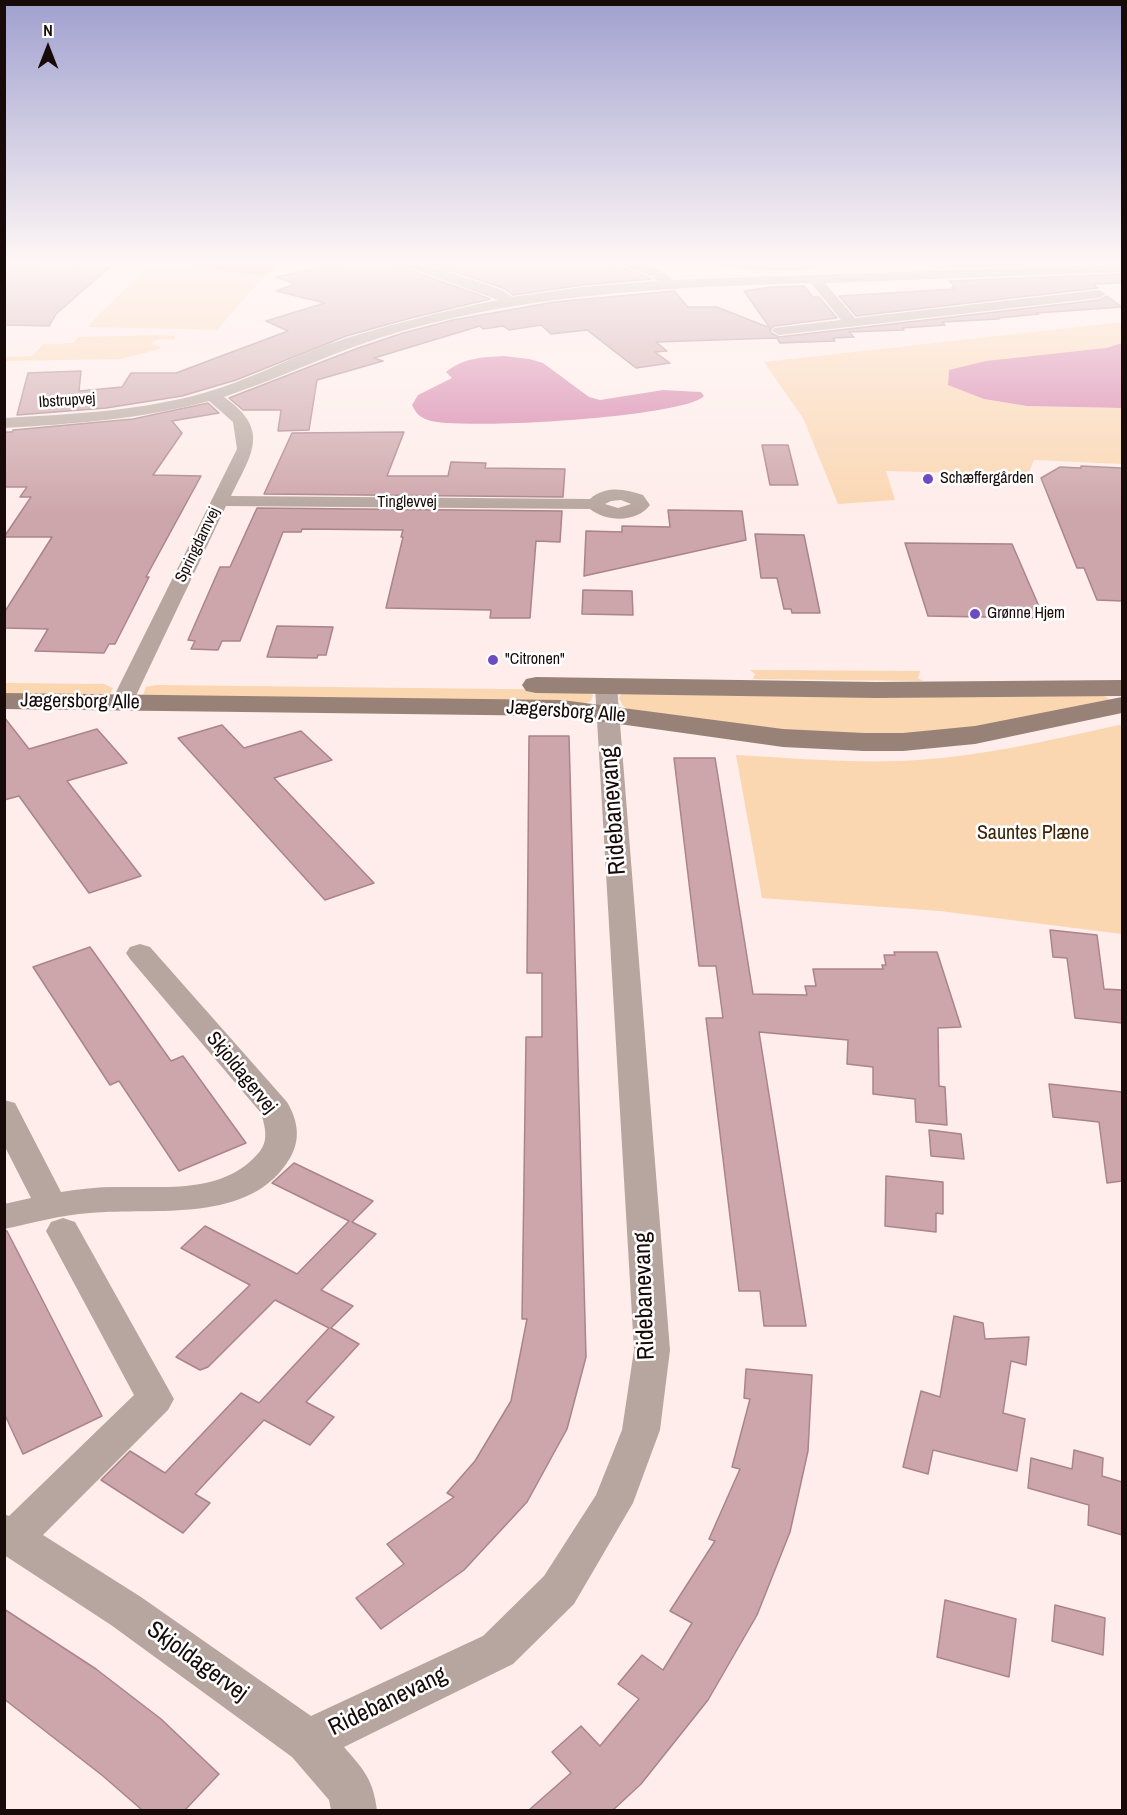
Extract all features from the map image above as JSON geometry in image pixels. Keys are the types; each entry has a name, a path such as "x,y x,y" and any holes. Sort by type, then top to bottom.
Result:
{"street":[{"name":"Ibstrupvej","path":"4,423 107,416 212,396 257,381 343,345"},
{"name":"Springdamvej","path":"127,691 245,449 245,429 239,416 212,396"},
{"name":"Tinglevvej","path":"219,501 595,504"},
{"name":"Jægersborg Alle","path":"4,679 127,691 562,708 607,700 876,690 1122,688"},
{"name":"Jægersborg Alle","path":"4,701 127,691"},
{"name":"Jægersborg Alle","path":"607,700 783,738 903,742 1002,730 1122,705"},
{"name":"Ridebanevang","path":"308,1741 498,1650 559,1590 613,1503 641,1430 652,1350 607,700"},
{"name":"Skjoldagervej","path":"4,1217 57,1218 93,1200 203,1197 233,1189 259,1173 276,1157 282,1134 276,1110 140,953"},
{"name":"Skjoldagervej","path":"4,1111 57,1218 155,1399 9,1535 126,1611 308,1741 351,1790 354,1810"}],"green space":[{"path":"42,345 153,345 161,347 121,359 5,361 5,357 32,356"},
{"path":"919,345 1117,345 949,370 948,384 984,399 1027,406 1122,408 1122,464 1034,460 1028,475 886,471 895,500 838,504 803,418 764,362"},
{"path":"750,670 920,671 918,678 923,681 753,679 755,674"},
{"path":"5,683 104,684 113,688 110,694 5,697"},
{"path":"156,685 585,690 593,695 591,701 584,704 143,695 146,687"},
{"path":"622,693 1104,696 1109,699 1108,702 969,731 833,737 632,711 623,706 619,698"},
{"name":"Sauntes Plæne","path":"1122,726 1122,934 940,911 762,898 736,755 860,761 929,759 1011,748"}],"shaded area":[{"path":"1122,345 1122,408 1027,406 984,399 948,385 949,370 986,361"},
{"path":"504,356 543,363 589,397 600,400 663,390 701,392 704,396 688,404 658,410 617,416 524,423 448,423 428,420 420,416 412,405 418,395 452,378 446,372 452,367 473,359"}],"building":[{"path":"251,345 324,345 236,380 182,396 106,408 17,415 28,373 81,371 79,391 122,387 131,373 176,373"},
{"path":"368,345 418,345 374,358 383,361 317,380 309,430 278,431 281,410 243,410 229,398"},
{"path":"606,345 659,345 667,351 655,352 670,363 636,368"},
{"path":"208,403 219,413 172,421 182,433 153,475 201,476 146,577 149,577 115,644 109,644 104,653 35,651 48,629 4,628 4,613 52,537 4,537 31,497 20,497 27,487 4,487 4,432 133,419"},
{"path":"404,432 387,476 448,476 451,462 486,463 485,468 565,469 563,497 264,494 292,433"},
{"path":"762,445 788,445 798,485 770,485"},
{"path":"1081,466 1122,468 1122,601 1097,600 1084,568 1077,568 1041,478 1060,467 1081,468"},
{"path":"257,508 562,511 560,542 536,541 530,618 490,618 491,610 386,608 403,530 302,529 301,532 283,532 240,641 222,641 218,650 191,649 195,641 188,640 220,567 230,567"},
{"path":"668,510 742,511 746,540 584,576 586,531 622,532 622,526 670,527"},
{"path":"755,534 804,535 820,613 792,613 791,609 784,609 777,578 761,578"},
{"path":"905,543 1012,544 1044,618 928,616"},
{"path":"583,590 632,591 633,615 582,614"},
{"path":"277,626 333,627 326,655 318,655 317,658 267,657"},
{"path":"4,717 29,749 97,729 127,763 67,781 141,876 89,893 19,796 4,800"},
{"path":"222,725 244,748 301,731 332,760 274,778 374,883 325,900 178,738"},
{"path":"529,736 569,736 586,1357 567,1429 527,1502 464,1570 381,1629 356,1598 404,1564 387,1544 454,1497 447,1493 475,1461 511,1401 527,1319 522,1319 526,1037 542,1037 542,973 527,973"},
{"path":"674,758 715,758 753,994 807,995 805,986 816,986 813,969 883,969 882,965 886,965 884,955 895,955 894,952 937,952 961,1027 938,1028 939,1086 945,1087 947,1125 916,1122 915,1099 873,1094 873,1067 847,1064 848,1040 759,1032 806,1326 764,1326 760,1291 739,1291 706,1018 723,1018 716,966 699,966"},
{"path":"1050,930 1097,935 1104,989 1122,990 1122,1023 1075,1018 1067,958 1053,957"},
{"path":"90,947 171,1061 183,1056 246,1143 179,1171 119,1081 110,1085 33,967"},
{"path":"1049,1084 1122,1092 1122,1181 1107,1183 1099,1122 1053,1117"},
{"path":"929,1130 961,1134 964,1159 931,1156"},
{"path":"294,1163 373,1201 352,1222 376,1234 321,1290 353,1306 331,1328 359,1344 306,1402 334,1417 310,1445 264,1420 195,1494 210,1503 183,1533 101,1480 130,1451 165,1473 241,1393 259,1403 329,1328 275,1300 208,1367 200,1370 176,1357 250,1285 181,1248 205,1226 297,1274 349,1221 272,1183"},
{"path":"886,1176 943,1182 943,1214 936,1213 936,1232 885,1226"},
{"path":"4,1231 7,1231 102,1416 23,1454 4,1413"},
{"path":"954,1316 983,1323 985,1339 1029,1337 1026,1365 1011,1361 1003,1413 1025,1419 1017,1471 933,1450 928,1474 903,1467 921,1391 940,1397"},
{"path":"746,1369 812,1375 808,1451 790,1532 757,1615 708,1700 641,1784 613,1810 529,1810 571,1773 552,1752 581,1726 600,1746 639,1699 618,1684 642,1655 663,1670 692,1623 670,1611 715,1541 709,1539 740,1469 732,1467 750,1399 744,1398"},
{"path":"1074,1450 1103,1458 1102,1476 1122,1482 1122,1535 1088,1525 1089,1505 1028,1488 1031,1458 1072,1469"},
{"path":"945,1600 1016,1619 1009,1677 937,1657"},
{"path":"1055,1605 1105,1618 1103,1655 1052,1641"},
{"path":"4,1609 96,1669 161,1719 219,1774 185,1810 142,1810 103,1776 4,1699"}],"place":[{"name":"Schæffergården","path":"928,479"},
{"name":"Grønne Hjem","path":"975,614"},
{"name":"\"Citronen\"","path":"493,660"}]}
